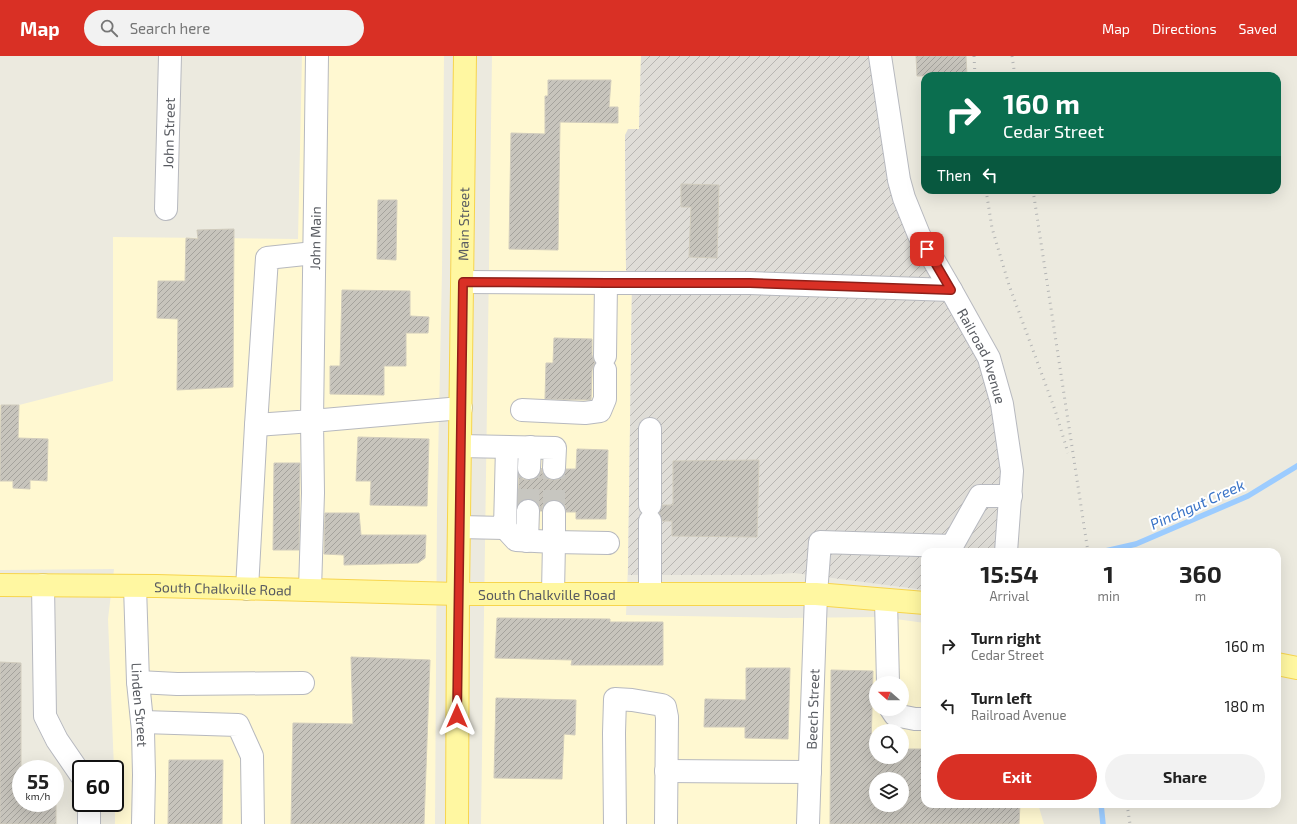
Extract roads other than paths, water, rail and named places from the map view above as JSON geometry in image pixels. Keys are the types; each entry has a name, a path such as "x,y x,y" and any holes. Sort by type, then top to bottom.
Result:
{"main road":[{"name":"Main Street","path":"457,824 458,594 465,56"},
{"name":"South Chalkville Road","path":"0,585 135,586 458,594 816,594 921,603"},
{"path":"1281,665 1297,668"}],"street":[{"name":"John Street","path":"166,209 170,56"},
{"name":"John Main","path":"310,590 313,493 312,420 317,56"},
{"name":"Railroad Avenue","path":"880,56 899,180 904,198 919,235 989,358 1002,404 1012,471 1006,548"},
{"path":"247,589 267,258 314,253"},
{"path":"463,282 750,283 951,290"},
{"path":"522,410 600,411 605,399 606,283"},
{"path":"256,425 461,408"},
{"path":"650,429 650,593"},
{"path":"460,446 507,447 530,458 555,448 554,468"},
{"path":"507,447 505,528 516,540 608,544"},
{"name":"Beech Street","path":"808,824 816,594 820,542 952,546 980,496 1010,496"},
{"path":"527,541 528,511"},
{"path":"553,593 554,512"},
{"path":"459,527 505,528"},
{"path":"43,585 45,716 57,740 72,762"},
{"name":"Linden Street","path":"135,586 138,682 143,722 143,824"},
{"path":"886,600 888,676"},
{"path":"138,682 178,684 303,683"},
{"path":"615,824 615,698 662,705 665,707 667,717 666,824"},
{"path":"900,716 921,719"},
{"path":"143,722 238,725 252,756 252,824"},
{"path":"666,771 810,772"},
{"path":"89,812 89,824"}],"waterway":[{"name":"Pinchgut Creek","path":"1118,548 1136,544 1248,496 1297,466"},
{"name":"Pinchgut Creek","path":"1101,808 1103,824"}],"tunnel":[{"path":"528,511 529,468"},
{"path":"554,468 554,512"}],"railway":[{"path":"974,56 975,72"},
{"path":"1012,56 1014,72"},
{"path":"987,194 992,228 1009,285 1055,410 1068,453"},
{"path":"1034,194 1087,548"},
{"path":"1128,808 1130,824"}]}
